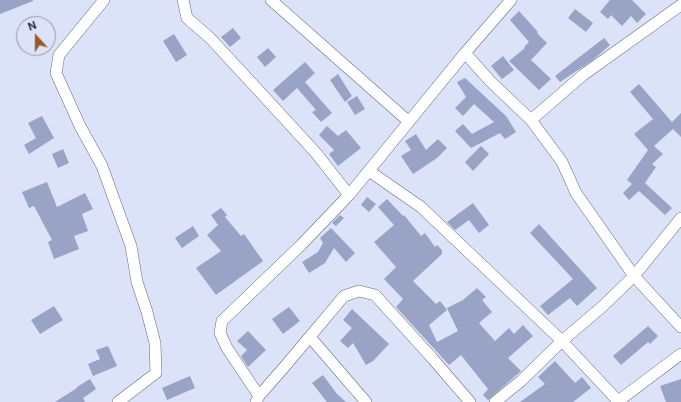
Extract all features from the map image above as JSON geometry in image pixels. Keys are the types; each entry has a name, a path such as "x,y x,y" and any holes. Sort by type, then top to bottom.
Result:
{"street":[{"path":"104,0 59,55 56,73 80,126 102,166 119,211 131,246 137,282 155,342 156,374 118,402"},
{"path":"183,0 187,18 210,38 316,153 349,195"},
{"path":"271,0 408,121"},
{"path":"470,402 375,295 359,291 344,296 258,399 227,348 220,333 222,321 301,245 349,195 408,121 511,0"},
{"path":"531,120 583,75 681,5"},
{"path":"465,53 490,81 531,120 562,162 576,193 634,276 681,327"},
{"path":"369,171 421,207 562,341 617,402 681,354"},
{"path":"495,402 521,381 562,341 603,306 634,276 681,218"},
{"path":"310,337 366,402"}],"building":[{"path":"0,0 33,0 33,1 0,14"},
{"path":"610,0 632,0 646,14 637,23 631,16 622,26 611,15 608,19 600,12"},
{"path":"575,9 593,23 586,32 568,18"},
{"path":"519,11 547,43 531,60 551,79 539,90 509,61 525,48 524,47 529,42 510,20"},
{"path":"233,28 241,38 230,47 221,37"},
{"path":"174,34 187,55 176,62 163,41"},
{"path":"604,38 610,45 593,60 560,82 555,76"},
{"path":"268,48 276,57 265,67 257,57"},
{"path":"503,56 514,70 502,79 491,66"},
{"path":"305,62 315,73 305,82 332,113 321,122 312,112 316,110 297,88 283,101 273,90"},
{"path":"338,74 352,96 345,102 330,80"},
{"path":"465,78 506,116 516,132 505,139 500,133 471,148 455,131 463,124 472,134 494,122 474,104 463,116 455,108 466,97 457,82"},
{"path":"639,84 672,122 681,113 681,137 673,129 654,146 663,154 652,164 656,167 645,183 672,208 665,215 639,191 629,200 623,193 632,184 627,180 648,150 634,134 653,119 630,92"},
{"path":"357,96 365,109 355,115 347,102"},
{"path":"42,116 54,138 29,154 24,145 36,138 28,123"},
{"path":"327,126 338,136 346,130 361,148 338,166 329,154 334,150 319,135"},
{"path":"416,134 426,150 438,139 447,148 437,158 413,174 401,156 411,150 405,141"},
{"path":"481,146 489,154 473,171 465,162"},
{"path":"63,149 69,163 58,168 52,154"},
{"path":"47,182 57,207 85,193 93,209 82,214 88,231 74,236 79,249 54,259 48,242 52,240 34,206 29,208 22,192"},
{"path":"367,197 376,204 369,212 361,205"},
{"path":"387,199 403,216 404,215 421,236 425,233 435,247 437,245 442,250 442,254 413,281 436,304 440,301 447,310 429,325 437,342 458,331 447,308 463,300 477,288 486,297 482,300 492,312 479,323 495,341 509,328 514,334 523,325 533,336 508,358 521,371 488,400 483,395 488,389 461,355 449,365 396,307 403,299 384,279 396,267 374,242 394,225 378,207"},
{"path":"473,203 489,225 479,233 469,220 455,230 447,222"},
{"path":"221,208 227,215 225,217 241,236 244,234 263,261 216,295 196,268 221,251 207,235 218,225 211,215"},
{"path":"340,215 344,218 336,226 332,223"},
{"path":"539,224 597,288 577,306 570,298 548,315 540,306 573,279 530,233"},
{"path":"193,226 199,236 182,248 175,238"},
{"path":"331,228 355,253 346,262 334,248 325,263 309,273 302,262 318,252 323,243 320,238"},
{"path":"54,306 63,320 40,334 31,320"},
{"path":"289,307 300,321 283,334 272,319"},
{"path":"352,309 389,344 373,361 366,365 353,343 348,348 340,341 352,328 343,320"},
{"path":"648,326 658,336 650,344 648,342 621,365 613,356"},
{"path":"248,331 266,350 248,367 241,356 247,350 237,341"},
{"path":"108,346 117,366 93,376 88,364 100,359 96,350"},
{"path":"555,361 575,383 582,377 591,388 573,402 520,402 545,384 538,377"},
{"path":"323,375 337,394 346,402 327,402 312,383"},
{"path":"190,376 195,388 167,400 162,388"},
{"path":"90,379 96,389 83,398 85,402 55,402 77,387"},
{"path":"681,379 681,402 666,402 660,386"}]}
